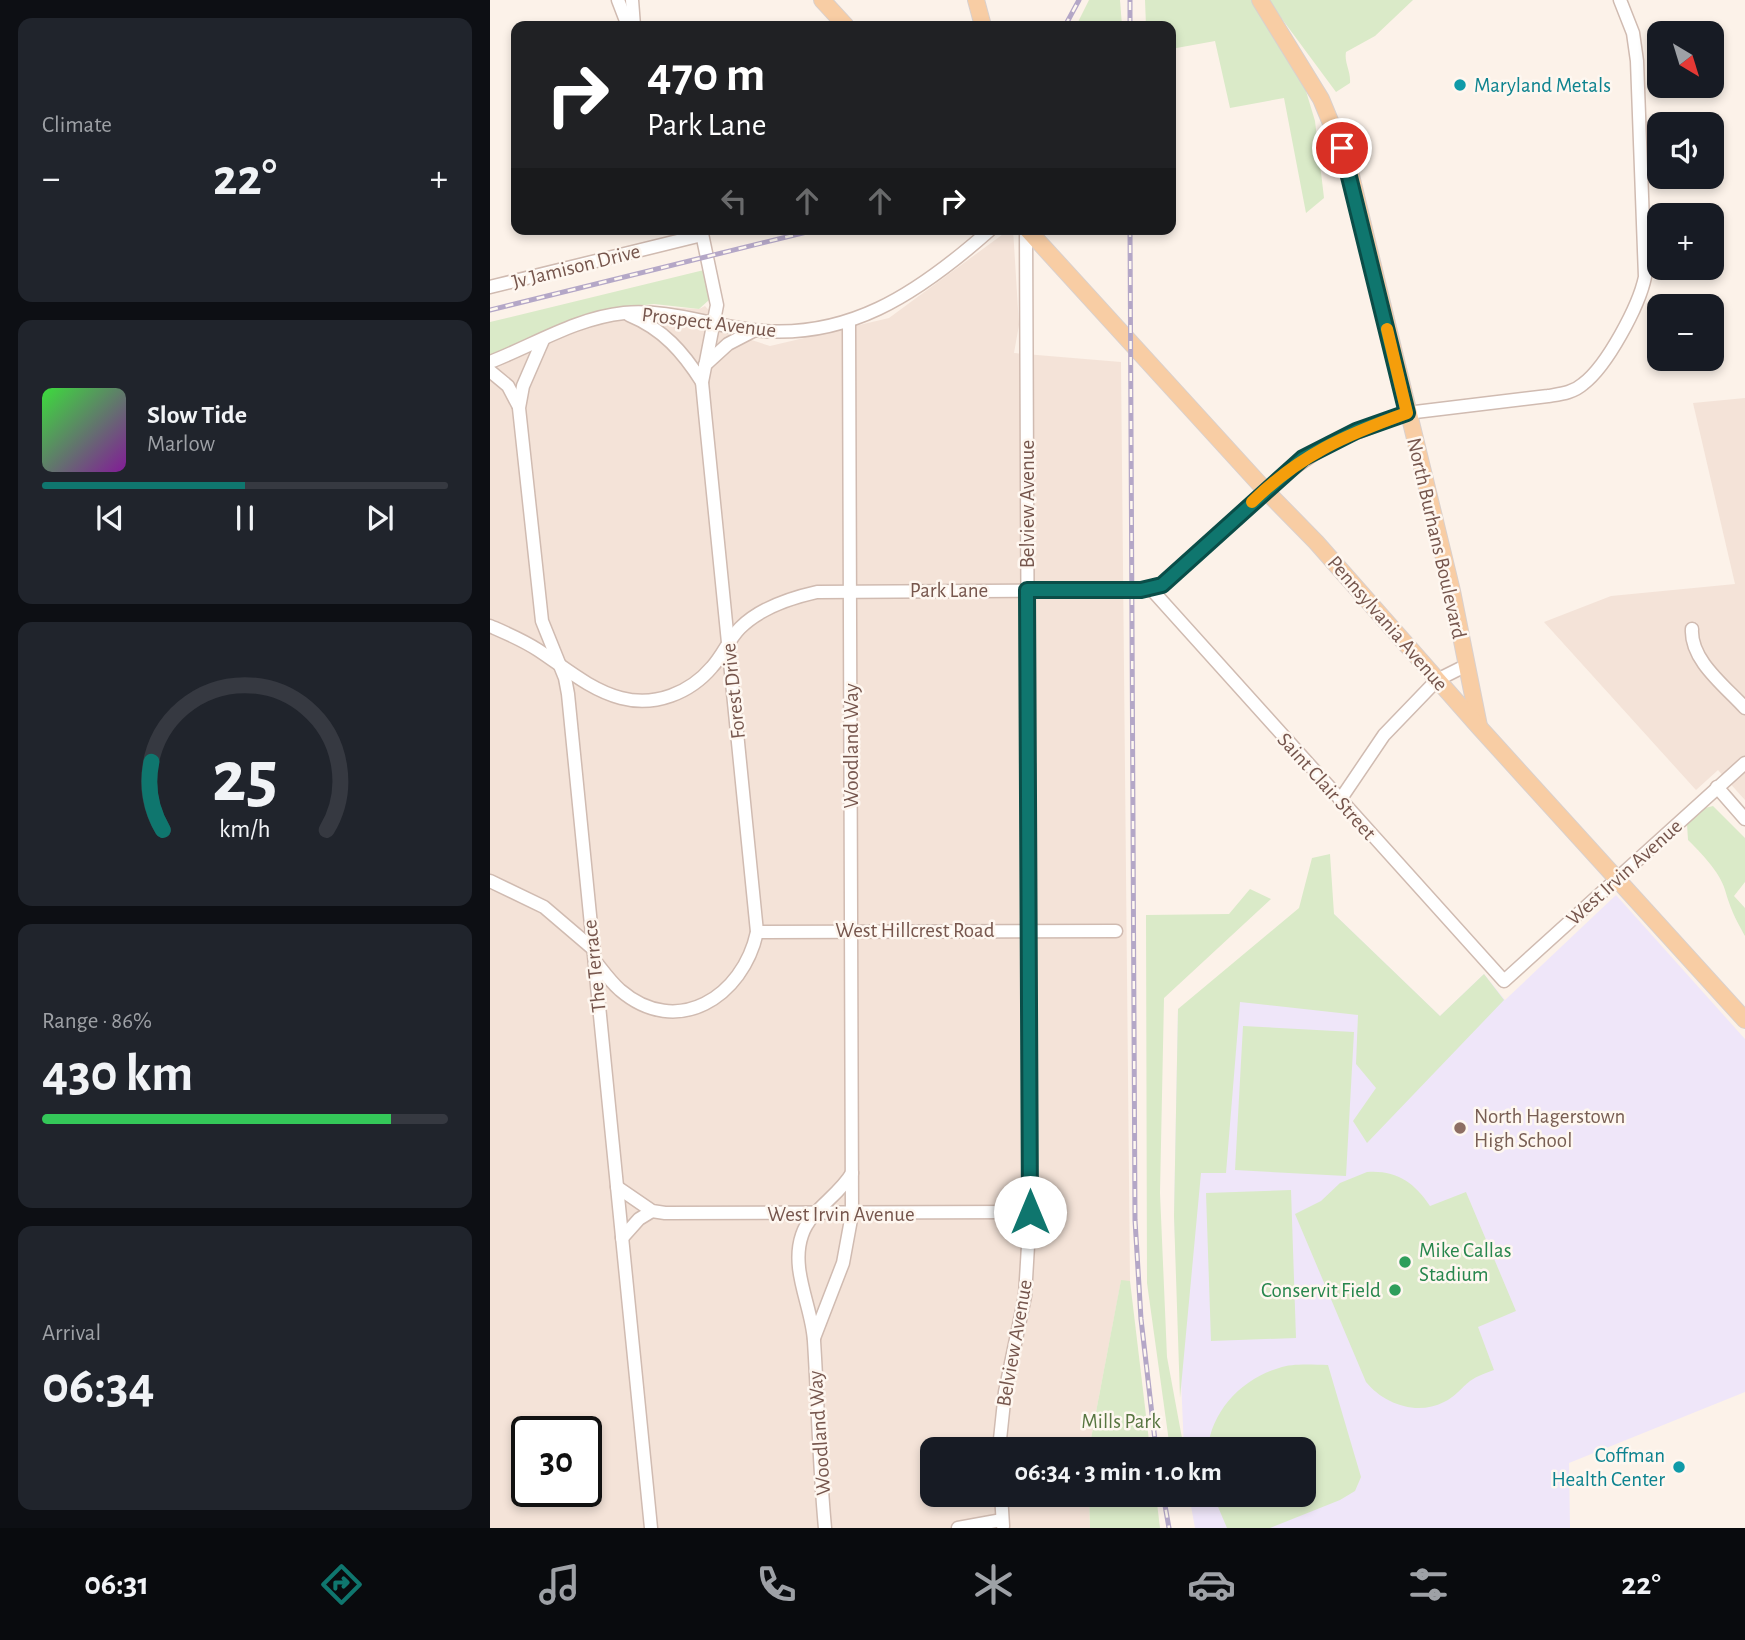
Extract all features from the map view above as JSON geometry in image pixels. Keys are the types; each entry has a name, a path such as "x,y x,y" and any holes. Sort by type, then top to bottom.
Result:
{"main road":[{"path":"822,0 841,21"},
{"path":"976,0 982,21"},
{"name":"North Burhans Boulevard","path":"1260,0 1321,99 1336,129 1349,167 1467,665 1479,727"},
{"name":"Pennsylvania Avenue","path":"1032,235 1265,490 1316,542 1479,727 1745,1020"}],"street":[{"path":"618,0 626,21"},
{"path":"632,0 634,21"},
{"path":"1152,590 1162,585 1303,458 1330,443 1407,413 1569,393 1582,385 1600,367 1637,300 1645,277 1637,61 1633,33 1620,0"},
{"name":"Jv Jamison Drive","path":"490,287 689,235"},
{"name":"Forest Drive","path":"593,953 620,990 651,1007 684,1010 716,998 738,979 752,954 757,932 702,382 717,305 702,235"},
{"name":"Prospect Avenue","path":"490,362 581,322 625,313 653,313 754,331 806,331 849,323 923,283 983,235"},
{"name":"Belview Avenue","path":"1000,1437 1005,1392 1025,1296 1030,1212 1027,235"},
{"path":"625,313 647,322 674,344 702,382"},
{"name":"Woodland Way","path":"814,1338 843,1263 852,1214 849,323"},
{"path":"705,365 728,344 754,331"},
{"name":"The Terrace","path":"519,408 523,386 543,340"},
{"name":"The Terrace","path":"490,371 512,390 519,408 539,604 544,630 559,664 568,694 651,1528"},
{"name":"Park Lane","path":"490,626 595,687 621,698 659,699 690,688 713,666 740,628 774,606 817,592 1152,590"},
{"name":"Saint Clair Street","path":"1152,590 1504,981"},
{"path":"1692,629 1692,640 1700,659 1745,708"},
{"path":"1340,800 1384,735 1437,680 1467,665"},
{"name":"West Irvin Avenue","path":"1504,981 1745,762"},
{"path":"1717,787 1745,819"},
{"path":"490,881 544,907 593,953"},
{"name":"West Hillcrest Road","path":"757,932 1116,931"},
{"name":"Woodland Way","path":"825,1528 815,1411 814,1338 799,1259 802,1237 815,1214 834,1198 853,1170"},
{"path":"617,1187 652,1211 639,1219 622,1238"},
{"name":"West Irvin Avenue","path":"652,1211 815,1214 1030,1212"},
{"path":"958,1528 1003,1524"}],"shaded area":[{"path":"1002,235 1013,235 1019,325 1014,353 1121,362 1130,1281 1121,1281 1091,1437 920,1437 920,1507 1089,1507 1090,1528 490,1528 490,357 601,310 632,305 699,309 705,306 730,333 770,346 889,318"},
{"path":"1745,398 1745,800 1718,770 1696,790 1544,622 1611,596 1735,584 1693,403"},
{"name":"North Hagerstown High School","path":"1616,895 1745,1039 1745,1392 1569,1463 1570,1528 1195,1528 1191,1507 1316,1507 1316,1437 1183,1437 1174,1216 1178,1009 1334,914 1440,1016 1484,974 1505,1000"}],"green space":[{"path":"1089,0 1120,0 1122,21 1078,21"},
{"path":"1145,0 1251,0 1303,81 1315,121 1324,198 1306,213 1284,98 1230,108 1215,41 1176,48 1176,21 1146,21"},
{"path":"1268,0 1413,0 1375,36 1346,52 1350,83 1336,92"},
{"path":"704,270 709,300 699,309 654,304 601,310 490,356 490,322"},
{"path":"1713,806 1745,838 1745,882 1734,896 1745,908 1745,936 1719,876 1688,840 1687,824 1697,810"},
{"path":"1330,854 1334,914 1440,1016 1484,974 1504,1000 1367,1143 1353,1121 1376,1088 1356,1064 1358,1015 1240,1002 1226,1173 1201,1173 1180,1398 1174,1216 1178,1009 1299,908 1312,858"},
{"path":"1250,889 1271,899 1164,998 1160,1193 1167,1357 1182,1437 1168,1437 1147,1283 1146,915 1229,914"},
{"path":"1243,1026 1354,1032 1346,1176 1235,1170"},
{"name":"Mike Callas Stadium","path":"1367,1172 1387,1173 1403,1179 1417,1190 1430,1206 1466,1192 1516,1311 1478,1327 1494,1370 1473,1379 1451,1398 1434,1406 1402,1406 1373,1390 1366,1382 1295,1214 1321,1201 1340,1183"},
{"path":"1291,1190 1296,1338 1211,1341 1206,1193"},
{"name":"Mills Park","path":"1121,1280 1130,1281 1149,1437 1091,1437"},
{"path":"1328,1365 1361,1477 1355,1491 1340,1500 1270,1528 1227,1528 1218,1507 1316,1507 1316,1437 1210,1437 1222,1409 1242,1388 1279,1368"},
{"name":"Mills Park","path":"1089,1507 1157,1507 1160,1528 1090,1528"}],"railway":[{"path":"1068,21 1079,0"},
{"path":"1130,0 1130,21"},
{"path":"490,310 795,235"},
{"path":"1130,235 1135,1220 1141,1319 1155,1437"},
{"path":"1165,1507 1169,1528"}],"slow traffic":[{"path":"1252,502 1303,458 1356,431 1407,413 1387,329"}],"place":[{"name":"Maryland Metals","path":"1460,85"},
{"name":"North Hagerstown High School","path":"1460,1128"},
{"name":"Mike Callas Stadium","path":"1405,1262"},
{"name":"Conservit Field","path":"1395,1290"},
{"name":"Coffman Health Center","path":"1679,1467"}],"route":[{"path":"1030,1212 1027,590 1152,590 1162,585 1303,458 1356,431 1407,413 1349,167 1342,148"}]}
